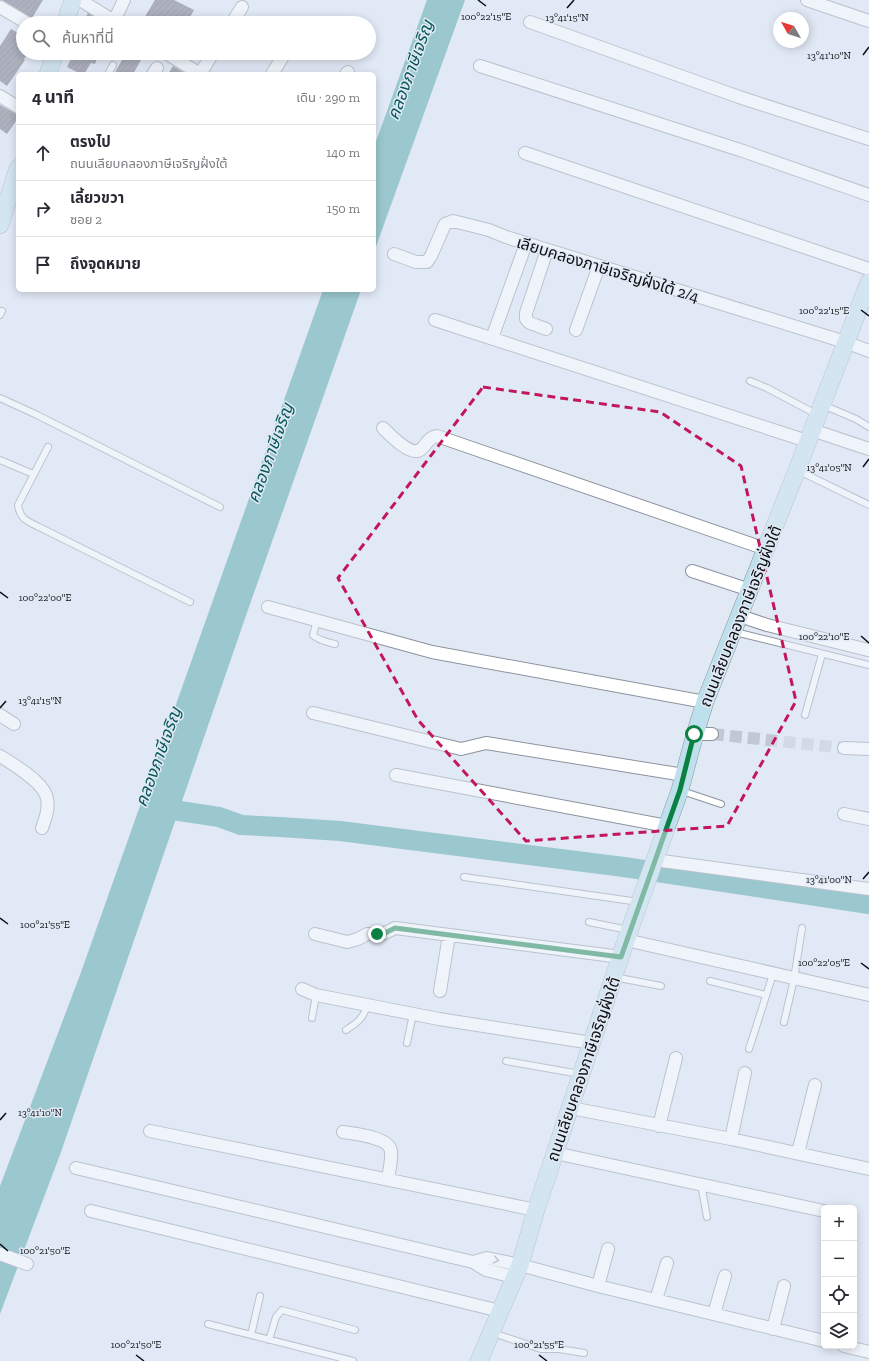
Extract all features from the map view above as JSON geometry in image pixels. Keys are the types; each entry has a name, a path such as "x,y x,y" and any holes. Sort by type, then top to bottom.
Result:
{"street":[{"path":"67,16 73,0"},
{"path":"80,0 106,16"},
{"path":"118,16 124,0"},
{"path":"807,0 869,21"},
{"path":"0,7 16,16"},
{"path":"236,16 242,7"},
{"path":"530,22 739,97 869,139"},
{"path":"49,72 53,60"},
{"path":"177,60 197,72"},
{"path":"201,72 209,60"},
{"path":"273,72 281,60"},
{"path":"480,66 743,151 869,195"},
{"path":"0,96 16,105"},
{"path":"525,153 869,269"},
{"path":"0,225 16,174"},
{"name":"เลียบคลองภาษีเจริญฝั่งใต้ 2/4","path":"394,254 416,262 427,262 445,224 453,221 489,230 547,250 845,342 869,351"},
{"path":"546,329 530,323 526,319 526,313 547,250"},
{"path":"492,338 523,252"},
{"path":"576,330 599,266"},
{"name":"ถนนเลียบคลองภาษีเจริญฝั่งใต้","path":"479,1361 517,1271 628,935 682,783 694,734 705,702 740,616 869,282"},
{"path":"435,320 810,436 869,449"},
{"path":"383,428 403,446 416,451 420,450 430,439 437,436 766,549"},
{"path":"692,571 750,590"},
{"path":"268,607 432,652 705,702"},
{"path":"740,616 767,625 868,650"},
{"path":"313,713 461,748 476,744 486,744 682,783"},
{"path":"0,715 14,724"},
{"path":"694,734 712,734"},
{"path":"844,748 869,749"},
{"path":"0,756 26,772 46,794 48,804 47,815 42,828"},
{"path":"396,775 667,826"},
{"path":"844,814 869,818"},
{"path":"652,867 869,889"},
{"path":"316,934 347,942 358,939 367,934 383,934 395,928 621,957"},
{"path":"440,991 449,935"},
{"path":"628,935 773,974 869,995"},
{"path":"302,989 316,995 413,1014 592,1043"},
{"path":"659,1126 676,1058"},
{"path":"731,1139 745,1073"},
{"path":"798,1153 815,1085"},
{"path":"571,1108 731,1139 869,1169"},
{"path":"150,1131 536,1210"},
{"path":"343,1132 379,1140 388,1146 391,1152 388,1180"},
{"path":"555,1153 821,1210"},
{"path":"76,1168 473,1262 486,1270 517,1271 598,1286 821,1340"},
{"path":"91,1211 500,1311"},
{"path":"598,1286 608,1249"},
{"path":"0,1254 24,1262"},
{"path":"656,1300 667,1262"},
{"path":"714,1314 725,1276"},
{"path":"773,1329 784,1286"},
{"path":"856,1349 869,1352"}],"lane":[{"path":"109,72 113,65"},
{"path":"750,381 820,409 856,419 869,427"},
{"path":"0,398 35,414 220,507"},
{"path":"48,447 18,505 19,514 26,520 190,602"},
{"path":"0,460 33,474"},
{"path":"797,470 869,505"},
{"path":"317,620 313,635 321,640 336,644"},
{"path":"733,632 869,665"},
{"path":"805,716 822,654"},
{"path":"682,783 721,804"},
{"path":"464,877 640,902"},
{"path":"589,922 628,935"},
{"path":"784,1022 794,979 802,928"},
{"path":"749,1049 773,974"},
{"path":"614,977 662,986"},
{"path":"710,981 766,995"},
{"path":"312,1018 316,995"},
{"path":"346,1030 358,1023 365,1013 367,1005"},
{"path":"407,1043 413,1014"},
{"path":"506,1061 582,1074"},
{"path":"701,1184 707,1217"},
{"path":"251,1335 260,1296"},
{"path":"270,1340 276,1317 282,1310 355,1330"},
{"path":"208,1324 353,1361"},
{"path":"492,1332 541,1349 559,1349 584,1353"}],"highlighted area":[{"path":"483,387 660,412 741,466 796,701 727,826 526,841 418,720 338,578"}],"water":[{"name":"คลองภาษีเจริญ","path":"427,0 465,0 376,246 376,141"},
{"name":"คลองภาษีเจริญ","path":"322,292 360,292 250,604 61,1152 0,1314 0,1186 80,975"}],"building":[{"path":"2,0 43,0 33,16 29,16"},
{"path":"155,0 174,0 194,10 191,16 145,16"},
{"path":"11,29 16,32 16,60 25,60 7,86 0,81 0,46"},
{"path":"70,60 96,60 95,64 91,63 85,72 77,72 67,67"},
{"path":"122,60 141,60 134,72 115,72"},
{"path":"173,66 183,72 169,72"},
{"path":"0,105 16,114 16,121 7,134 0,129"}],"waterway":[{"path":"160,808 219,817 241,825 340,831 624,867 869,904"}],"tunnel":[{"path":"712,734 844,748"}],"route":[{"path":"377,934 383,934 395,928 621,957 680,790 694,734"}]}
